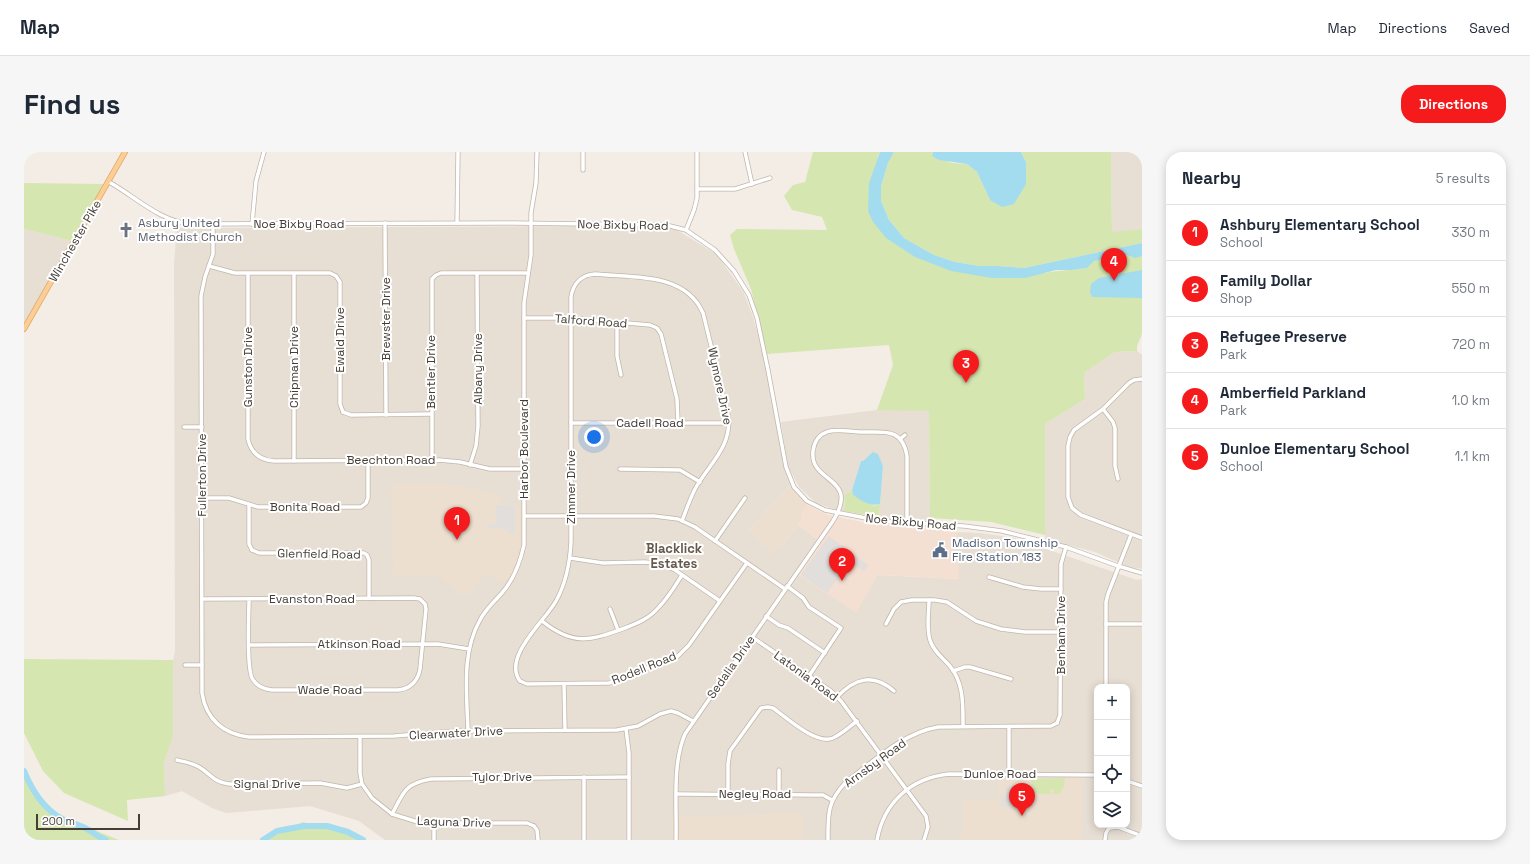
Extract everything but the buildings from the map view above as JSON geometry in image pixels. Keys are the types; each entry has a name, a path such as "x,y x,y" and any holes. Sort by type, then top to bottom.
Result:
{"main road":[{"name":"Winchester Pike","path":"24,329 125,152"}],"street":[{"path":"252,224 256,181 264,152"},
{"path":"458,152 458,223"},
{"name":"Harbor Boulevard","path":"468,731 467,671 469,649 472,638 480,620 506,588 516,570 524,545 524,318 531,255 531,223 532,205 536,183 536,152"},
{"path":"583,152 583,170"},
{"path":"686,230 694,210 697,189 697,152"},
{"path":"745,152 752,184"},
{"path":"697,189 735,189 770,178"},
{"name":"Noe Bixby Road","path":"108,182 156,212 170,219 183,223 531,223 666,225 686,230 720,255 737,275 749,295 757,318 786,467 793,485 803,498 813,505 825,510 881,521 993,529 1066,547 1118,566 1142,572"},
{"name":"Brewster Drive","path":"385,223 386,415"},
{"name":"Fullerton Drive","path":"213,224 213,254 203,284 201,296 202,666 203,699 209,714 217,724"},
{"path":"209,266 228,272 248,274 330,274 336,276 341,272"},
{"path":"477,273 528,273"},
{"name":"Bentler Drive","path":"432,460 431,283 433,274 477,273"},
{"name":"Albany Drive","path":"470,465 476,446 478,426 477,273"},
{"name":"Gunston Drive","path":"248,274 248,440 251,449 258,456"},
{"name":"Chipman Drive","path":"294,274 294,461"},
{"name":"Wymore Drive","path":"579,280 595,274 658,280 674,284 689,294 699,304 705,320 729,423 729,434 725,445 700,482 690,500 682,520"},
{"name":"Ewald Drive","path":"336,276 340,282 340,404 342,413 351,415 386,415"},
{"name":"Zimmer Drive","path":"520,681 516,672 519,654 524,642 542,621 562,589 570,558 571,318 573,288 579,280"},
{"name":"Talford Road","path":"524,318 571,318 659,327 677,399 678,423"},
{"path":"617,322 617,356 621,375"},
{"path":"1142,379 1131,382 1103,410 1074,430 1070,437 1068,446 1068,497 1074,511 1142,538"},
{"path":"1103,410 1113,422 1115,428 1115,466 1118,479"},
{"path":"386,415 431,414"},
{"name":"Cadell Road","path":"571,423 729,423"},
{"path":"184,427 202,427"},
{"path":"838,512 841,498 840,490 836,484 821,473 814,461 813,450 820,437 832,430 861,432 885,431 900,439 905,447 907,456 907,523"},
{"path":"900,439 905,435"},
{"name":"Beechton Road","path":"258,456 270,461 454,461 490,469 524,469"},
{"path":"368,461 369,494 366,503 370,507"},
{"path":"620,469 680,470 700,482"},
{"name":"Bonita Road","path":"202,498 225,498 249,505 266,507 361,506 366,503"},
{"path":"715,541 746,498"},
{"path":"249,505 249,544 252,550 249,554"},
{"name":"Sedalia Drive","path":"676,840 677,764 680,748 685,734 838,512"},
{"path":"525,516 671,517 682,520 695,527 747,563 803,598 809,607 842,628 809,676"},
{"path":"1106,684 1106,624 1108,594 1131,534"},
{"name":"Benham Drive","path":"1057,723 1060,715 1061,564 1066,547"},
{"name":"Glenfield Road","path":"252,550 259,553 362,552 368,554 369,598"},
{"path":"570,558 603,563 655,563 670,568 682,575 720,601"},
{"name":"Rodell Road","path":"520,681 527,684 609,683 678,656 689,645 747,563"},
{"path":"542,621 558,633 576,638 593,638 618,630 637,623 654,612 682,575"},
{"path":"989,577 1023,587 1061,589"},
{"name":"Evanston Road","path":"202,599 414,598 424,600 426,609 423,644"},
{"path":"249,599 249,645"},
{"path":"886,624 894,608 901,602 906,600 929,600 947,602 976,621 1001,629 1025,632 1060,632"},
{"path":"929,600 930,640 932,647 953,671 961,688 963,726"},
{"path":"610,609 618,630"},
{"path":"766,616 779,625 788,628 825,653"},
{"path":"1106,624 1142,624"},
{"name":"Latonia Road","path":"752,637 837,697 882,755 928,819 928,827 924,840"},
{"name":"Wade Road","path":"249,645 249,665 251,677 259,687 272,690 398,690 412,684 420,674 423,644"},
{"name":"Atkinson Road","path":"249,645 445,644 469,649"},
{"path":"185,665 202,666"},
{"path":"953,671 964,667 1011,679"},
{"path":"837,697 848,687 866,680 882,681 894,691"},
{"path":"517,685 520,681"},
{"path":"564,684 565,730"},
{"path":"728,794 728,764 730,751 758,710 765,704 812,735 822,739 834,737 856,721"},
{"name":"Clearwater Drive","path":"217,724 232,734 249,737 360,737 468,731 626,729 638,726 660,714 671,711 678,712 693,721"},
{"path":"1057,723 1061,726"},
{"name":"Arnsby Road","path":"828,840 828,820 832,800 838,790 846,782 900,742 919,733 938,728 963,726 1051,726 1057,723"},
{"path":"1008,727 1008,774"},
{"path":"626,729 629,746 629,840"},
{"path":"360,737 360,773 362,784"},
{"name":"Signal Drive","path":"177,760 194,764 216,781 229,784 320,783 347,788 362,784"},
{"path":"779,770 779,794"},
{"name":"Dunloe Road","path":"877,840 879,827 891,805 907,789 929,778 939,775 1094,775"},
{"path":"584,777 584,840"},
{"name":"Tylor Drive","path":"392,814 409,786 417,782 431,779 629,777"},
{"path":"1130,782 1142,784"},
{"name":"Laguna Drive","path":"362,784 372,798 381,807 392,814 415,822 434,824 528,823 534,826"},
{"name":"Negley Road","path":"677,794 819,795 832,800"},
{"path":"538,840 538,830 534,826 539,822"},
{"path":"434,824 434,840"},
{"path":"1105,840 1108,828"},
{"path":"1121,828 1142,836"}],"shaded area":[{"path":"1111,152 1142,152 1142,229 1112,233"},
{"path":"599,226 675,229 716,254 743,291 752,314 766,363 783,463 791,485 748,530 780,549 798,525 821,542 799,575 829,595 878,575 958,579 957,532 980,533 1014,538 1137,580 1142,579 1142,840 385,840 359,821 310,806 226,813 212,808 182,791 165,796 164,762 173,737 173,660 175,652 174,262 177,228"},
{"path":"24,229 72,241 24,324"},
{"path":"1137,351 1142,355 1142,569 1129,567 1095,552 1045,539 1045,424 1085,399 1084,373 1115,352"},
{"path":"877,410 929,410 930,522 903,521 879,517 883,466 866,458 861,461 852,490 845,495 844,511 836,510 816,503 799,487 788,466 781,422"},
{"path":"392,483 443,483 455,485 501,494 501,505 522,505 522,534 520,553 514,570 504,584 487,572 469,595 466,596 457,594 439,575 393,575"},
{"path":"791,485 807,504 801,513 803,515 798,525 780,549 773,555 748,530"},
{"path":"807,504 829,515 867,523 957,528 959,579 878,575 856,613 799,575 821,543 797,524 803,515 800,513"},
{"path":"496,505 515,506 515,534 511,534 507,530 500,528 484,528 489,527 489,524 496,523"},
{"path":"829,536 868,565 864,571 847,560 839,571 841,573 827,593 801,575"},
{"path":"1083,777 1082,840 958,840 962,833 962,799 998,799 998,779"},
{"path":"1006,786 1025,786 1030,792 1030,807 1001,807 1001,797 1006,797"},
{"path":"803,813 803,840 672,840 672,816"}],"green space":[{"path":"813,152 880,152 878,156 873,222 945,267 1045,273 1086,268 1087,261 1142,250 1142,334 1137,346 1137,351 1115,352 1084,373 1085,399 1045,424 1045,535 991,522 930,518 929,411 877,410 893,365 889,345 767,354 751,289 734,249 730,235 737,229 827,230 822,217 792,210 784,196 793,185 805,182"},
{"path":"894,152 933,152 932,156 952,163 967,164 977,172 990,200 1026,162 1021,152 1111,152 1112,232 1142,229 1142,243 1024,268 979,266 955,262 934,255 904,238 889,220 881,201 881,186 888,163"},
{"path":"24,183 104,184 72,241 24,229"},
{"path":"852,490 853,495 875,506 880,504 879,517 844,511 845,495"},
{"path":"24,659 173,660 173,737 164,762 165,796 127,800 128,821 64,793 43,771 24,733"},
{"path":"24,777 55,814 119,840 24,840"},
{"path":"1065,778 1064,787 1059,794 1053,794 1053,789 1050,790 1052,794 1039,794 1033,788 1031,779"},
{"path":"303,822 357,837 362,840 265,840"}],"water":[{"path":"880,152 894,152 888,163 881,186 881,201 889,220 904,238 934,255 955,262 979,266 1024,268 1142,243 1142,256 1135,258 1125,254 1094,261 1087,268 1056,270 1025,278 992,278 951,271 915,257 886,238 873,222 868,211 869,183"},
{"path":"933,152 1021,152 1026,162 1026,184 1014,204 1002,207 990,200 977,172 967,164 939,160 932,156"},
{"path":"1142,270 1142,298 1092,297 1090,292 1091,284 1099,278"},
{"path":"873,452 878,454 883,466 880,504 876,505 869,504 859,499 853,495 852,490 861,461"}],"waterway":[{"path":"24,771 38,797 47,808 62,819 88,829 106,840"},
{"path":"263,840 277,831 304,826 327,826 348,832 363,840"}],"place":[{"name":"Asbury United Methodist Church","path":"126,230"},
{"name":"Amberfield Parkland","path":"1114,281"},
{"name":"Refugee Preserve","path":"966,383"},
{"name":"Ashbury Elementary School","path":"457,540"},
{"name":"Madison Township Fire Station 183","path":"940,550"},
{"name":"Family Dollar","path":"842,581"},
{"name":"Dunloe Elementary School","path":"1022,816"}],"district":[{"name":"Blacklick Estates","path":"674,556"}]}
